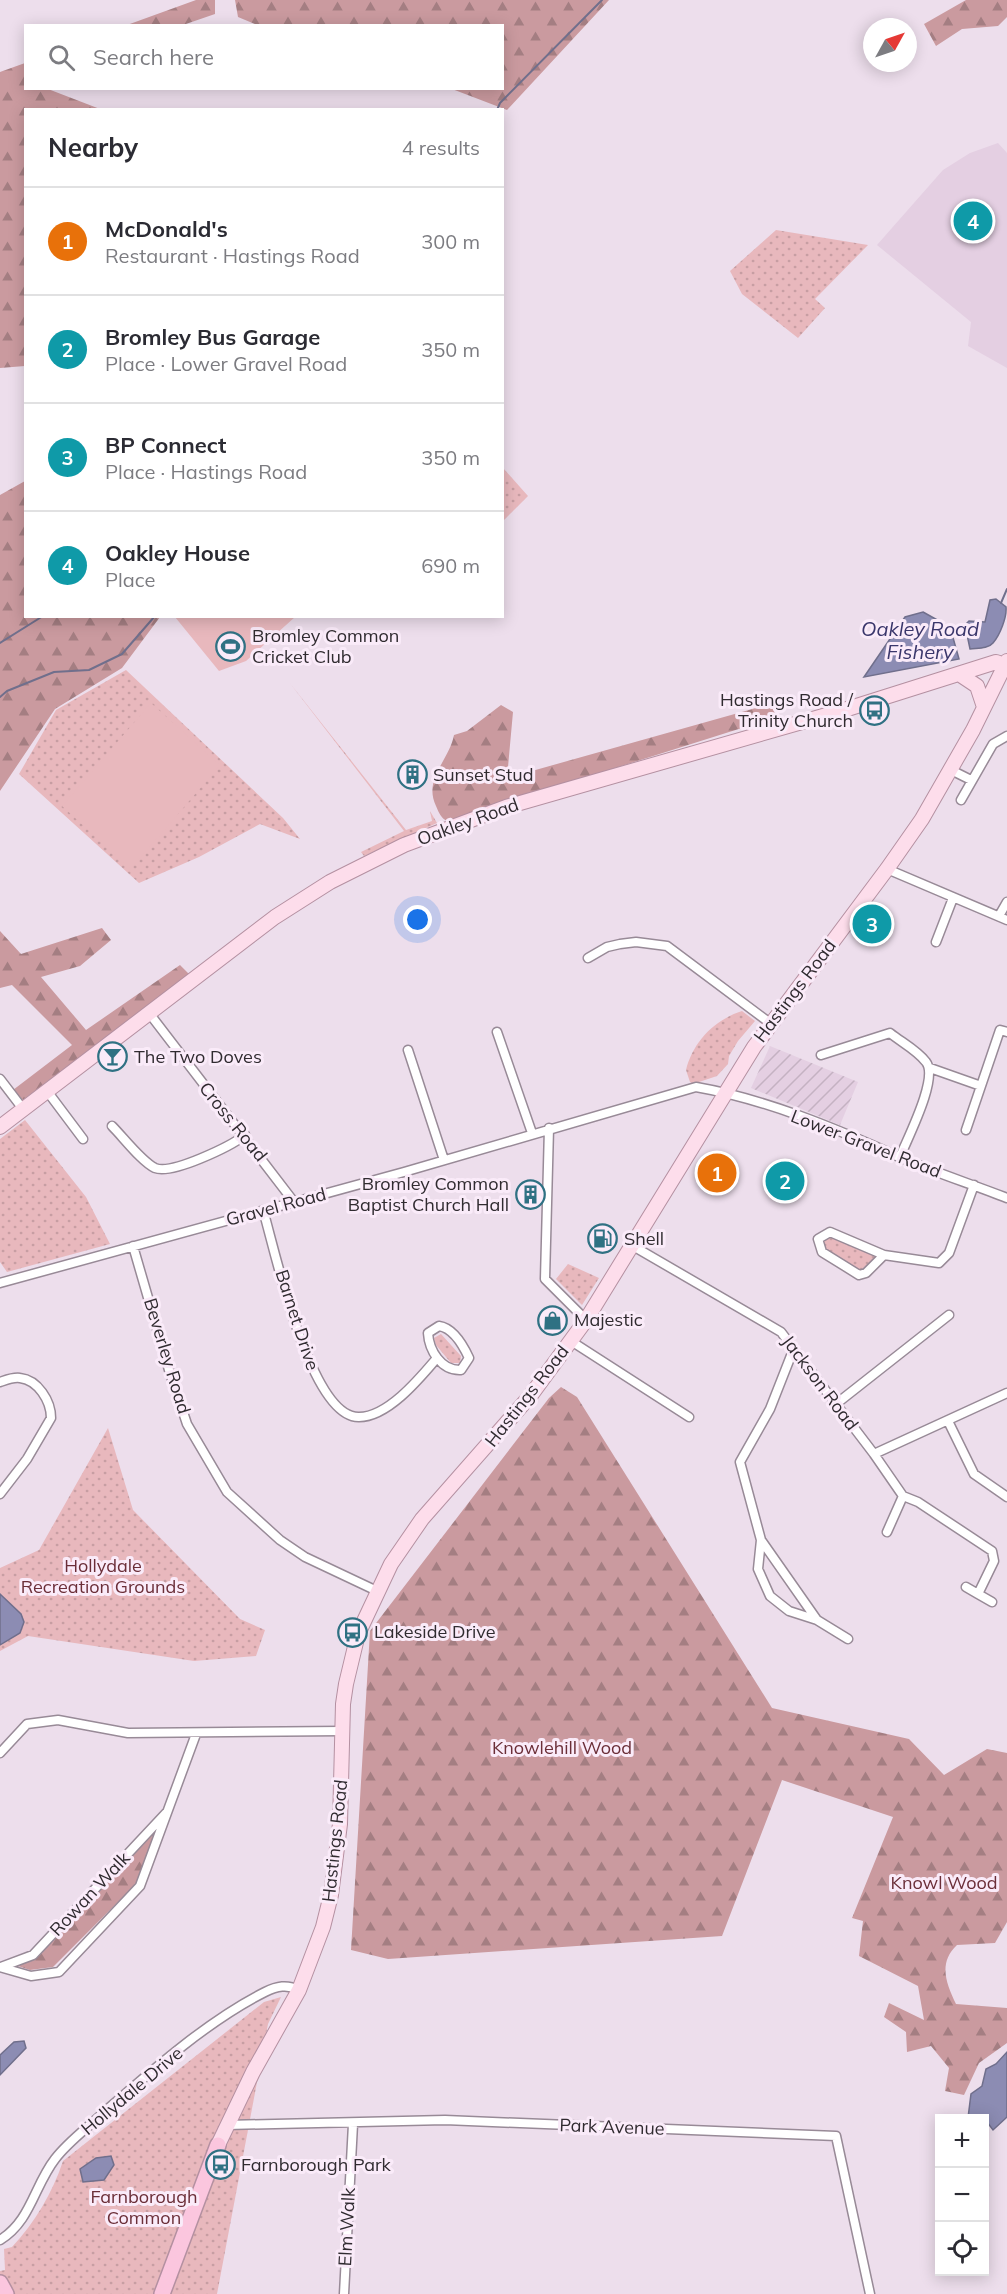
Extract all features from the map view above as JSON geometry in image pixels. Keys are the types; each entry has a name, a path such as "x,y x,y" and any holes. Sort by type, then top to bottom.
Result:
{"highway":[{"path":"162,2294 218,2145"},
{"path":"0,2283 6,2294"}],"main road":[{"name":"Oakley Road","path":"0,1127 300,900 404,845 506,807 996,662 1006,663"},
{"name":"Hastings Road","path":"299,1990 315,1953 331,1895 340,1824 343,1704 358,1634 377,1592 409,1537 531,1395 586,1320 633,1246 720,1092 887,869 951,770 984,707 1002,682 1006,663"},
{"path":"959,674 977,686 984,707"},
{"path":"218,2145 299,1990"}],"street":[{"path":"961,800 993,744 1007,736"},
{"path":"951,770 971,780"},
{"path":"887,869 1003,918 1007,902"},
{"path":"936,942 953,898"},
{"path":"588,958 607,947 620,944 636,942 667,946 771,1023"},
{"name":"Cross Road","path":"149,1013 245,1135 294,1202"},
{"path":"966,1130 1000,1030 1007,1032"},
{"path":"497,1032 532,1133"},
{"path":"821,1055 890,1033 925,1061 930,1068 981,1086"},
{"path":"408,1050 444,1160"},
{"path":"900,1157 929,1083 930,1068"},
{"path":"0,1079 23,1109"},
{"name":"Gravel Road","path":"0,1283 444,1160 696,1087 720,1092"},
{"path":"47,1091 84,1139"},
{"name":"Lower Gravel Road","path":"720,1092 864,1140 900,1157 1007,1198"},
{"path":"112,1125 150,1164 163,1169 229,1147 245,1135"},
{"path":"549,1128 545,1279 586,1320"},
{"path":"884,1255 866,1273 859,1275 822,1252 818,1239 830,1232 884,1255 939,1263 944,1261 949,1253 974,1185"},
{"name":"Barnet Drive","path":"263,1210 313,1373 337,1408 357,1417 373,1414 414,1385 437,1358"},
{"name":"Beverley Road","path":"133,1246 187,1424 227,1492 280,1540 306,1557 377,1592"},
{"name":"Jackson Road","path":"633,1246 781,1332 874,1454 903,1496"},
{"path":"836,1404 949,1315"},
{"path":"439,1326 449,1330 469,1358 464,1368 454,1371 437,1358 428,1333 439,1326"},
{"path":"571,1341 689,1417"},
{"path":"795,1348 770,1409 740,1462 761,1540 817,1620"},
{"path":"0,1382 21,1378 42,1391 50,1405 50,1423 27,1460 0,1494"},
{"path":"874,1454 1007,1393"},
{"path":"948,1421 974,1474 1007,1497"},
{"path":"887,1532 903,1496 918,1502 992,1551 994,1561 978,1594"},
{"path":"761,1540 758,1569 771,1596 789,1611 817,1620 848,1639"},
{"path":"966,1587 992,1602"},
{"path":"0,1753 27,1724 58,1720 128,1733 343,1731"},
{"name":"Rowan Walk","path":"0,1967 31,1976 59,1972 140,1886 196,1734"},
{"name":"Rowan Walk","path":"0,1967 33,1955 170,1808"},
{"name":"Hollydale Drive","path":"0,2240 12,2232 25,2217 54,2160 117,2102 184,2047 265,1992 283,1986 299,1990"},
{"name":"Park Avenue","path":"226,2126 445,2120 836,2136 870,2294"},
{"name":"Elm Walk","path":"344,2294 353,2124"}],"shaded area":[{"path":"998,143 1007,153 1007,368 968,346 971,322 877,245 943,170 970,153"},
{"path":"770,1046 858,1082 840,1125 751,1088"}],"green space":[{"path":"196,0 215,0 215,14 186,24 130,24"},
{"path":"235,0 609,0 507,110 455,90 504,90 504,24 255,24 238,17"},
{"path":"966,0 1007,0 1007,17 998,26 962,29 936,46 924,24"},
{"path":"24,63 24,90 51,90 97,108 24,108 24,366 0,368 0,72"},
{"path":"776,230 868,245 815,299 825,308 798,338 742,294 730,271"},
{"path":"504,469 528,496 504,520"},
{"path":"24,482 24,618 159,618 122,668 55,709 0,791 0,495"},
{"name":"Bromley Common Cricket Club","path":"176,618 294,618 246,661 219,671"},
{"path":"126,670 283,818 300,839 260,824 199,857 139,883 19,774 56,710"},
{"path":"289,682 406,830 432,821 430,811 437,823 364,856 361,852 404,831"},
{"path":"151,703 220,765 131,869 62,806"},
{"path":"770,704 777,717 447,821 439,813 433,796 435,779 454,735 467,731 501,705 513,712 507,778"},
{"path":"102,928 111,940 80,966 41,977 86,1030 180,965 189,974 23,1100 13,1090 72,1045 12,985 0,988 0,931 21,954"},
{"path":"742,1011 755,1021 738,1041 729,1056 728,1064 717,1076 693,1084 690,1082 686,1070 699,1041 722,1020"},
{"path":"25,1120 86,1197 110,1244 7,1272 0,1262 0,1139"},
{"path":"829,1236 875,1255 874,1261 859,1271 823,1247 822,1240"},
{"path":"568,1264 599,1278 582,1305 556,1279"},
{"path":"441,1334 461,1356 460,1363 451,1363 436,1345 434,1338"},
{"name":"Knowlehill Wood","path":"561,1387 577,1397 772,1708 909,1739 944,1775 987,1749 1007,1753 1007,1922 995,1943 957,1945 947,1959 946,1973 956,2004 1007,2008 1007,2043 979,2063 964,2095 945,2091 949,2068 931,2046 907,2052 906,2032 884,2017 889,2003 924,2020 918,1986 859,1956 863,1921 852,1918 893,1817 782,1780 722,1936 388,1959 351,1950 370,1631 549,1398"},
{"name":"Hollydale Recreation Grounds","path":"108,1428 133,1510 240,1619 265,1630 256,1656 194,1661 28,1636 0,1651 0,1568 39,1550"},
{"path":"156,1831 137,1883 53,1967 30,1970 18,1966 37,1958"},
{"name":"Farnborough Common","path":"281,1997 268,2024 217,2294 0,2294 0,2271 5,2270 4,2249 12,2247 35,2218 54,2185 63,2161 264,2002"}],"water":[{"name":"Oakley Road Fishery","path":"996,599 1006,607 1004,621 998,635 988,646 970,649 965,625 969,621 985,622 990,600"},
{"name":"Oakley Road Fishery","path":"923,612 950,627 959,659 864,677 905,617"},
{"path":"0,1594 21,1614 24,1622 20,1633 0,1645"},
{"path":"24,2041 26,2048 0,2075 0,2055 14,2042"},
{"path":"1007,2052 1007,2117 993,2130 989,2125 989,2114 968,2114 971,2094 982,2086 986,2069 996,2064"},
{"path":"111,2156 114,2165 104,2180 83,2182 80,2169 96,2158"}],"waterway":[{"path":"498,108 500,103 602,0"},
{"path":"1001,603 1007,589"},
{"path":"0,643 40,618"},
{"path":"0,697 7,691 54,672 89,670 122,654 153,618"}],"place":[{"name":"Oakley House","path":"973,221"},
{"name":"Bromley Common Cricket Club","path":"231,646"},
{"name":"Hastings Road / Trinity Church","path":"874,710"},
{"name":"Sunset Stud","path":"412,775"},
{"name":"BP Connect","path":"872,924"},
{"name":"The Two Doves","path":"113,1057"},
{"name":"McDonald's","path":"717,1173"},
{"name":"Bromley Bus Garage","path":"785,1181"},
{"name":"Bromley Common Baptist Church Hall","path":"530,1194"},
{"name":"Shell","path":"603,1239"},
{"name":"Majestic","path":"553,1320"},
{"name":"Lakeside Drive","path":"353,1632"},
{"name":"Farnborough Park","path":"220,2165"}],"park label":[{"name":"Knowl Wood","path":"944,1883"}]}
